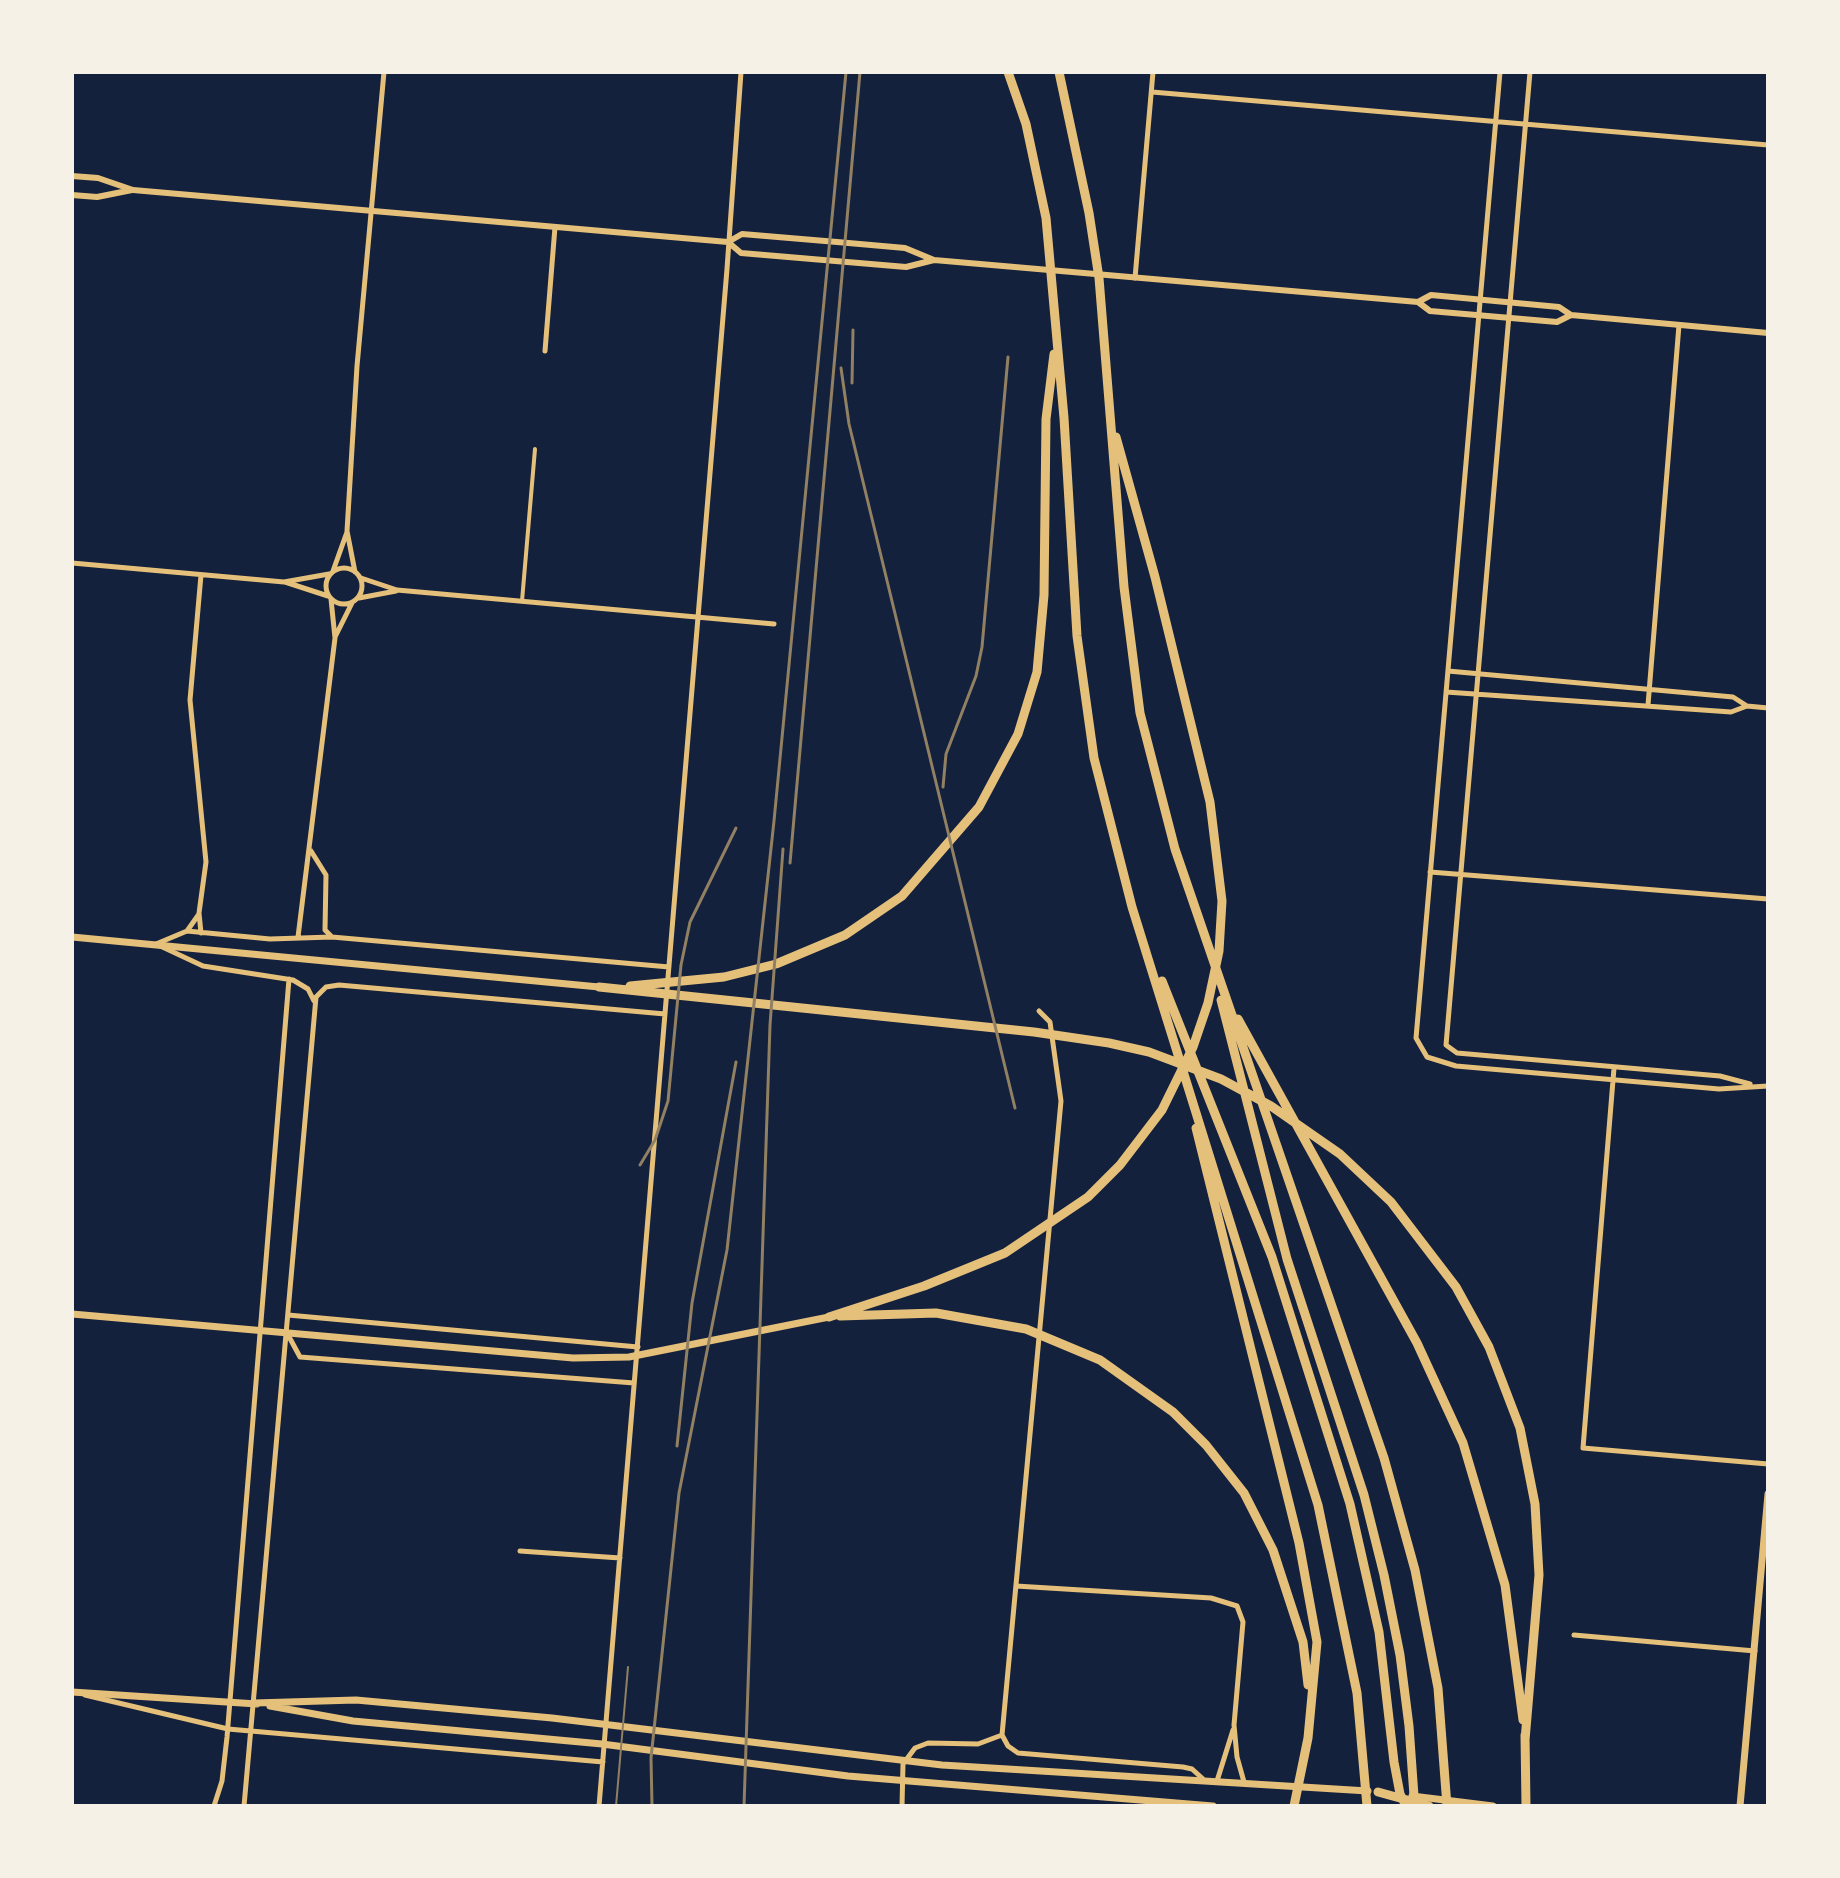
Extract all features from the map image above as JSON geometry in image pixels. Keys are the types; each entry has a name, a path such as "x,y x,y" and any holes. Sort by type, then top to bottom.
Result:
{"highway":[{"path":"1008,72 1026,124 1046,218 1084,697 1111,831 1306,1462 1357,1693 1367,1806"},
{"path":"1059,72 1089,213 1104,338 1128,628 1140,713 1157,789 1359,1395 1384,1458 1415,1570 1438,1688 1447,1806"},
{"path":"599,987 724,977 776,964 845,935 874,918 919,878 979,807 1006,761 1028,705 1042,636 1046,419 1057,334"},
{"path":"829,1317 956,1274 1032,1238 1088,1197 1120,1165 1162,1110 1178,1081 1208,1003 1219,951 1222,901 1210,802 1110,414"},
{"path":"1132,907 1272,1257 1350,1504 1379,1632 1407,1800"},
{"path":"1204,930 1287,1259 1364,1495 1384,1575 1400,1655 1407,1800"},
{"path":"599,987 1073,1036 1149,1052 1190,1067 1271,1106 1340,1154 1391,1202 1437,1258 1469,1307 1503,1381 1520,1428 1535,1504 1539,1595 1525,1740 1526,1806"},
{"path":"1225,995 1306,1148 1417,1343 1463,1443 1505,1585 1525,1740"},
{"path":"1176,1043 1299,1543 1317,1642 1306,1752 1294,1806"},
{"path":"829,1317 936,1313 1026,1329 1121,1373 1173,1412 1206,1445 1244,1493 1273,1550 1303,1642 1310,1703"},
{"path":"1378,1792 1429,1806"}],"main road":[{"path":"72,937 599,987"},
{"path":"72,1314 573,1358 629,1357 829,1317"},
{"path":"1740,1806 1768,1494"},
{"path":"72,1694 254,1703 353,1721 602,1744 796,1771 1213,1806"},
{"path":"254,1703 356,1700 942,1765 1378,1792"},
{"path":"1407,1800 1493,1806"}],"street":[{"path":"355,572 347,531 384,72"},
{"path":"599,1806 699,617 741,72"},
{"path":"1135,278 1153,72"},
{"path":"1500,72 1416,1038 1427,1057 1456,1066 1719,1089 1768,1086"},
{"path":"1530,72 1446,1045 1457,1053 1720,1076 1756,1086"},
{"path":"1152,92 1768,145"},
{"path":"72,176 98,178 133,190 728,242 742,234 905,248 934,260 1418,302 1430,311 1557,322 1571,315"},
{"path":"72,195 97,197 133,190"},
{"path":"545,351 555,227"},
{"path":"728,242 741,253 906,267 934,260"},
{"path":"1418,302 1431,295 1559,307 1571,315 1768,333"},
{"path":"1648,705 1679,325"},
{"path":"522,601 535,449"},
{"path":"298,937 335,638 326,588 347,531"},
{"path":"72,563 284,582 342,604 397,590"},
{"path":"284,582 344,568 361,578 397,590 774,624"},
{"path":"201,575 190,700 206,862 199,913 201,933"},
{"path":"335,638 355,600 361,578"},
{"path":"1448,671 1733,697 1747,706"},
{"path":"1446,692 1731,712 1747,706 1768,708"},
{"path":"310,850 326,875 325,930 332,937"},
{"path":"1430,872 1768,899"},
{"path":"187,931 199,913"},
{"path":"156,944 187,931 270,939 332,937 669,967"},
{"path":"156,944 203,966 289,979 304,985 314,1002"},
{"path":"214,1806 222,1781 228,1729 289,979"},
{"path":"244,1806 314,1002 322,990 339,985 665,1014"},
{"path":"1039,1011 1050,1022 1061,1101 1002,1735 1008,1746 1018,1753 1183,1767 1192,1769 1204,1781"},
{"path":"1614,1068 1583,1448 1768,1464"},
{"path":"288,1315 638,1347"},
{"path":"286,1333 300,1357 634,1383"},
{"path":"520,1551 620,1558"},
{"path":"1016,1586 1211,1598 1237,1606 1243,1622 1234,1725 1237,1757 1244,1782"},
{"path":"1574,1635 1755,1651"},
{"path":"72,1694 228,1729 603,1762"},
{"path":"1217,1781 1234,1725"},
{"path":"902,1806 902,1772 907,1756 924,1744 971,1745 1002,1735"}],"tram line":[{"path":"616,1806 628,1667"}],"railway":[{"path":"652,1806 651,1758 679,1493 727,1250 774,821 846,72"},
{"path":"790,863 860,72"},
{"path":"852,383 853,330"},
{"path":"943,787 946,754 976,676 982,647 1008,357"},
{"path":"841,368 849,424 1015,1108"},
{"path":"640,1165 655,1140 668,1101 681,965 690,922 736,828"},
{"path":"744,1806 770,1025 783,849"},
{"path":"677,1446 692,1303 736,1062"}]}
